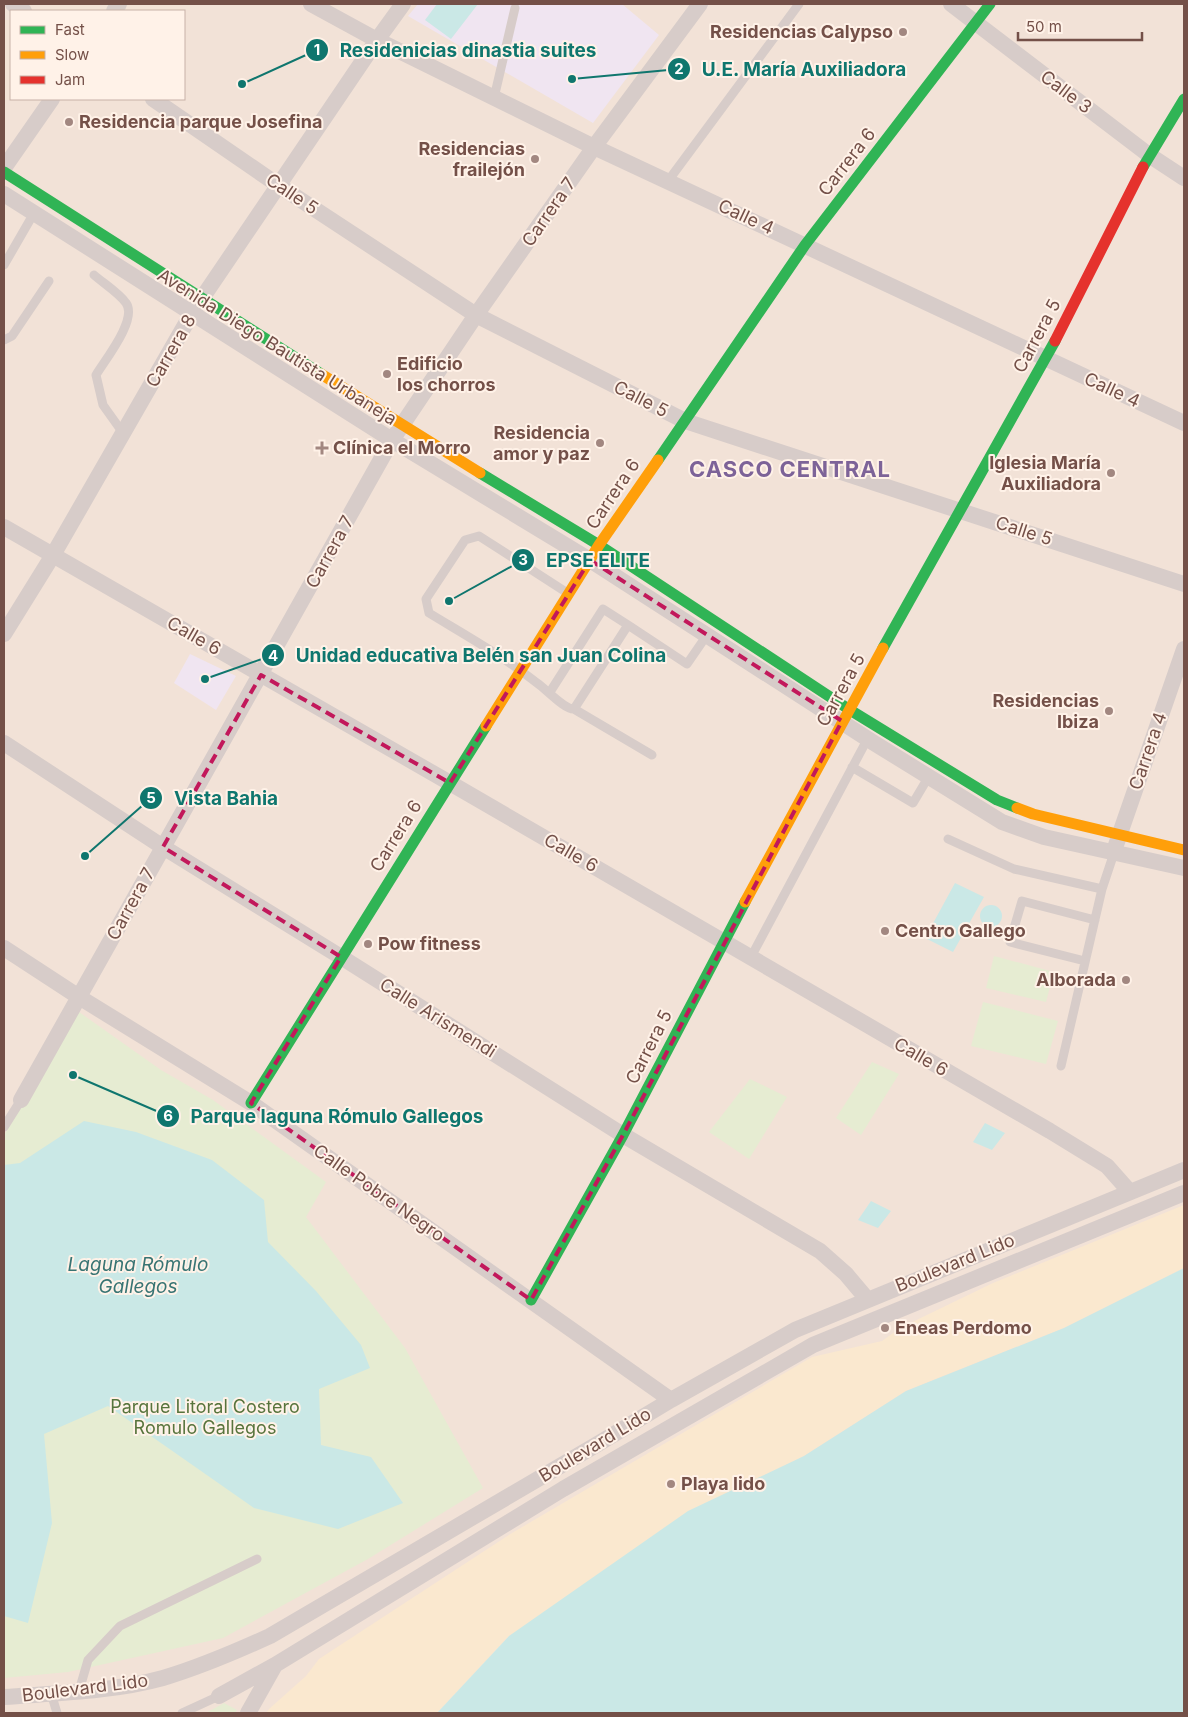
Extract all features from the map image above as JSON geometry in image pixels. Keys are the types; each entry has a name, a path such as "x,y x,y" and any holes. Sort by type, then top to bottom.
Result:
{"street":[{"name":"Calle 4","path":"311,4 377,40 594,147 1184,423"},
{"name":"Carrera 8","path":"4,634 53,555 192,313 403,4"},
{"name":"Carrera 7","path":"20,1100 392,440 476,315 594,147 700,4"},
{"name":"Calle 3","path":"951,4 1149,155 1184,178"},
{"name":"Carrera 6","path":"251,1103 599,546 805,245 990,4"},
{"name":"Carrera 5","path":"531,1300 623,1135 724,941 846,716 1046,359 1149,155 1184,99"},
{"path":"4,168 51,100"},
{"name":"Calle 5","path":"154,100 278,185 476,315 684,421 962,510 1184,584"},
{"name":"Avenida Diego Bautista Urbaneja","path":"4,172 402,426 599,546 846,716 868,738 1002,822 1044,837 1184,868"},
{"name":"Avenida Diego Bautista Urbaneja","path":"4,194 392,440 590,560 707,635 846,716 998,800 1034,814 1184,850"},
{"name":"Calle 6","path":"4,526 724,941 1066,1141 1107,1166 1130,1192"},
{"name":"Carrera 4","path":"1114,853 1184,649"},
{"name":"Calle Arismendi","path":"4,743 163,847 623,1135 820,1251 846,1274 867,1299"},
{"name":"Calle Pobre Negro","path":"4,948 79,997 251,1103 670,1400"},
{"name":"Boulevard Lido","path":"4,1697 107,1689 162,1678 216,1661 270,1636 670,1400 795,1330 1184,1170"},
{"name":"Boulevard Lido","path":"248,1713 275,1665 563,1488 814,1345 1184,1193"},
{"path":"219,1696 275,1665"}],"lane":[{"path":"668,181 799,4"},
{"path":"494,98 515,8"},
{"path":"4,265 34,213"},
{"path":"94,275 126,303 130,311 128,324 96,374 103,405 123,433"},
{"path":"4,340 12,336 49,281"},
{"path":"569,594 478,536 465,540 426,599 429,613 521,670 550,692 567,708 574,709 652,755"},
{"path":"550,692 603,609 686,664 707,635"},
{"path":"574,709 628,624"},
{"path":"751,957 868,738"},
{"path":"852,767 913,803 929,776"},
{"path":"948,839 1014,869 1102,889"},
{"path":"1061,1066 1102,889 1114,853"},
{"path":"1085,961 1010,942 1022,901 1095,920"},
{"name":"Carrera 7","path":"4,1127 20,1100"},
{"path":"79,1691 88,1660 120,1626 257,1559"},
{"path":"51,1694 57,1713"},
{"path":"182,1713 219,1696"}],"highlighted area":[{"path":"590,560 842,721 623,1135 531,1300 251,1103 341,957 163,847 261,675 450,783"}],"shaded area":[{"path":"4,4 1184,4 1184,1268 509,1636 437,1713 4,1713"},
{"path":"418,4 622,4 659,35 593,123 408,16"},
{"path":"190,654 236,676 216,710 174,683"}],"green space":[{"path":"994,956 1054,972 1046,1002 986,988"},
{"path":"983,1002 1058,1021 1046,1064 971,1046"},
{"name":"Parque Litoral Costero Romulo Gallegos","path":"79,1012 161,1070 213,1100 326,1182 306,1217 405,1348 483,1488 368,1559 223,1638 68,1672 4,1678 4,1135"},
{"path":"872,1062 899,1074 861,1135 836,1118"},
{"path":"750,1079 787,1097 749,1159 709,1132"},
{"path":"224,1703 237,1710 235,1713 206,1713"}],"sand":[{"name":"Playa lido","path":"1184,1205 1184,1268 1064,1328 906,1391 804,1456 509,1636 437,1713 266,1713 306,1676 319,1659 512,1533 812,1357 882,1341 900,1328 993,1283"}],"water":[{"path":"437,4 478,4 451,39 425,20"},
{"path":"955,883 984,897 953,952 925,938"},
{"path":"991,905 999,908 1002,916 999,924 991,927 983,924 980,916 983,908"},
{"name":"Laguna Rómulo Gallegos","path":"84,1121 136,1132 212,1160 264,1200 268,1242 316,1291 361,1345 370,1368 319,1389 321,1445 371,1457 403,1503 338,1529 254,1508 108,1406 44,1434 52,1523 28,1623 4,1616 4,1165 20,1163"},
{"path":"985,1123 1005,1133 992,1150 973,1142"},
{"path":"871,1201 891,1211 878,1228 858,1220"},
{"path":"1184,1268 1184,1713 437,1713 509,1636 688,1511 804,1456 906,1391 1064,1328"}],"traffic: fast":[{"path":"658,460 805,245 990,4"},
{"path":"1143,167 1184,99"},
{"path":"4,172 321,374"},
{"path":"883,648 1055,341"},
{"path":"480,473 599,545 850,710 997,800 1017,808"},
{"path":"251,1103 486,726"},
{"path":"531,1300 623,1135 745,902"}],"traffic: slow":[{"path":"321,374 480,473"},
{"path":"486,726 599,545 658,460"},
{"path":"745,902 883,648"},
{"path":"1017,808 1033,814 1184,850"}],"traffic: jam":[{"path":"1055,341 1143,167"}],"place":[{"name":"Residencias Calypso","path":"903,32"},
{"name":"U.E. María Auxiliadora","path":"572,79"},
{"name":"Residenicias dinastia suites","path":"242,84"},
{"name":"Residencia parque Josefina","path":"69,122"},
{"name":"Residencias frailejón","path":"535,159"},
{"name":"Edificio los chorros","path":"387,374"},
{"name":"Residencia amor y paz","path":"600,443"},
{"name":"Clínica el Morro","path":"322,448"},
{"name":"Iglesia María Auxiliadora","path":"1111,473"},
{"name":"EPSE ELITE","path":"449,601"},
{"name":"Unidad educativa Belén san Juan Colina","path":"205,679"},
{"name":"Residencias Ibiza","path":"1109,711"},
{"name":"Vista Bahia","path":"85,856"},
{"name":"Centro Gallego","path":"885,931"},
{"name":"Pow fitness","path":"368,944"},
{"name":"Alborada","path":"1126,980"},
{"name":"Parque laguna Rómulo Gallegos","path":"73,1075"},
{"name":"Eneas Perdomo","path":"885,1328"},
{"name":"Playa lido","path":"671,1484"}],"district":[{"name":"CASCO CENTRAL","path":"790,469"}]}
